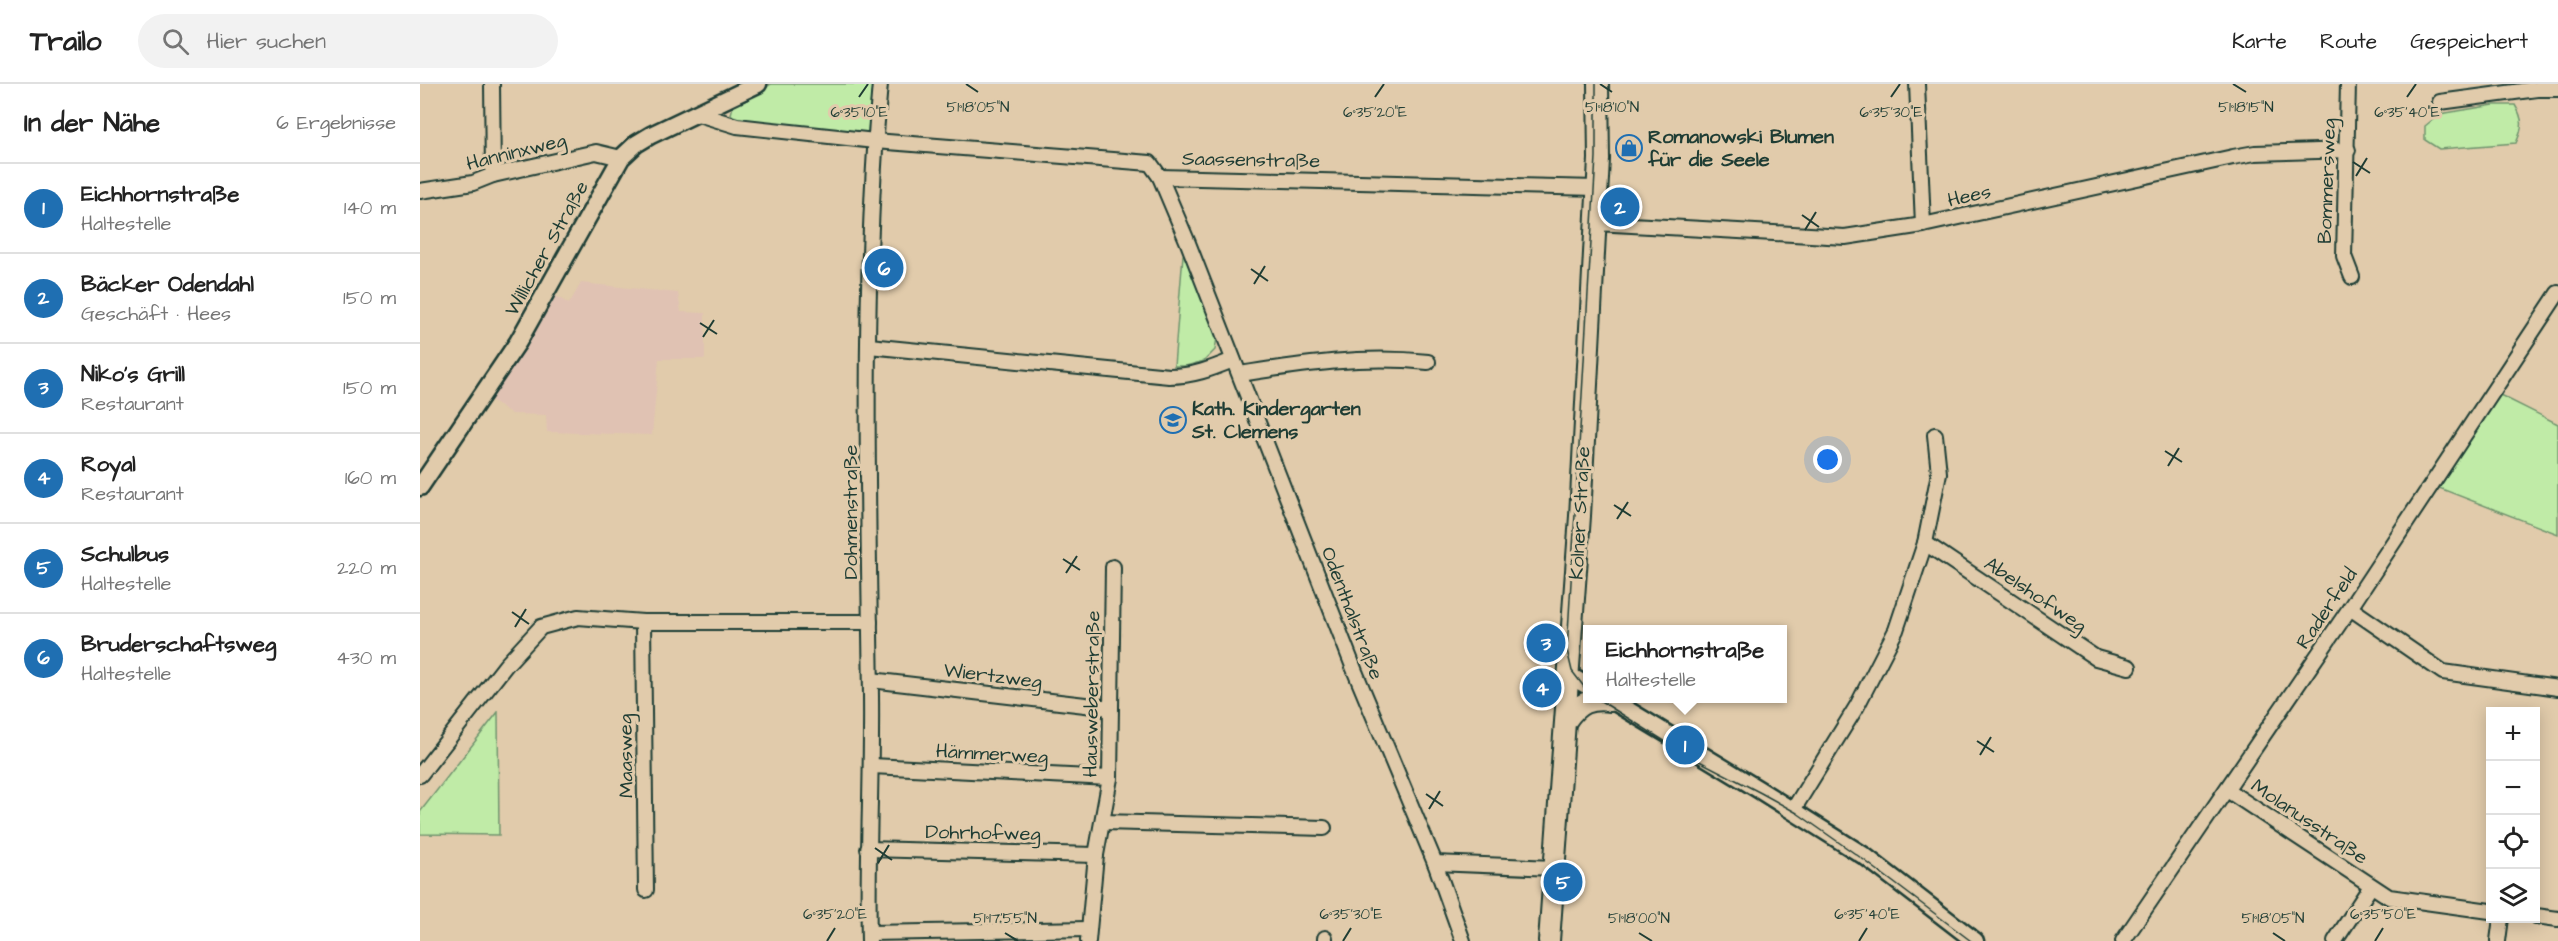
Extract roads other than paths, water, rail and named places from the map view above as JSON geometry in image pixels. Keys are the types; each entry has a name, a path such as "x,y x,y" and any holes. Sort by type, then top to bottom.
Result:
{"main road":[{"name":"Kölner Straße","path":"1550,941 1570,676 1598,188 1598,84"},
{"path":"1566,721 1575,707 1583,702"}],"street":[{"path":"492,84 493,175"},
{"name":"Willicher Straße","path":"420,487 518,342 621,158 636,144 651,135 758,84"},
{"name":"Dohmenstraße","path":"869,937 868,849 872,766 869,346 875,141 880,84"},
{"path":"1917,84 1923,225"},
{"name":"Bommersweg","path":"2349,84 2344,256 2352,277"},
{"path":"2440,102 2537,89 2558,89"},
{"name":"Saassenstraße","path":"699,114 737,126 875,141 1150,163 1160,177 1598,188"},
{"name":"Hees","path":"1596,223 1845,237 1923,225 2255,153 2348,150"},
{"name":"Hanninxweg","path":"420,191 473,183 493,175 596,152 621,158"},
{"name":"Odenthalstraße","path":"1160,177 1240,374 1356,674 1435,863 1463,941"},
{"name":"Raderfeld","path":"2123,941 2350,608 2558,293"},
{"path":"869,346 1169,376 1197,374 1233,360"},
{"path":"1240,374 1339,359 1406,359 1428,362"},
{"path":"1793,810 1835,744 1881,662 1896,630 1925,543 1939,473 1935,435"},
{"name":"Abelshofweg","path":"1925,543 2096,658 2129,667"},
{"name":"Hausweberstraße","path":"1088,935 1096,855 1110,778 1113,567"},
{"path":"2350,608 2443,672 2558,688"},
{"path":"420,775 500,672 541,627 578,617 643,622 870,622"},
{"name":"Maasweg","path":"643,622 646,890"},
{"path":"1570,676 1583,684"},
{"name":"Wiertzweg","path":"871,680 1111,708"},
{"path":"1614,703 1793,810 1866,857 1975,941"},
{"name":"Hämmerweg","path":"872,766 1110,778"},
{"name":"Molanusstraße","path":"2227,790 2389,897 2486,910"},
{"path":"1103,822 1324,828"},
{"name":"Dohrhofweg","path":"868,849 1096,855"},
{"path":"1435,863 1554,868"},
{"name":"Molanusstraße","path":"2336,941 2371,886"},
{"path":"2540,917 2558,919"},
{"path":"2498,941 2500,923"},
{"path":"869,937 1088,935"}],"tram line":[{"path":"1583,685 1572,671 1567,650 1596,157 1596,84"},
{"path":"1604,703 1682,752 1797,813 1864,860 1971,941"}],"place":[{"name":"Romanowski Blumen für die Seele","path":"1629,148"},
{"name":"Bäcker Odendahl","path":"1620,207"},
{"name":"Bruderschaftsweg","path":"884,268"},
{"name":"Kath. Kindergarten St. Clemens","path":"1173,420"},
{"name":"Niko's Grill","path":"1546,643"},
{"name":"Royal","path":"1542,688"},
{"name":"Eichhornstraße","path":"1685,745"},
{"name":"Schulbus","path":"1563,882"}]}
